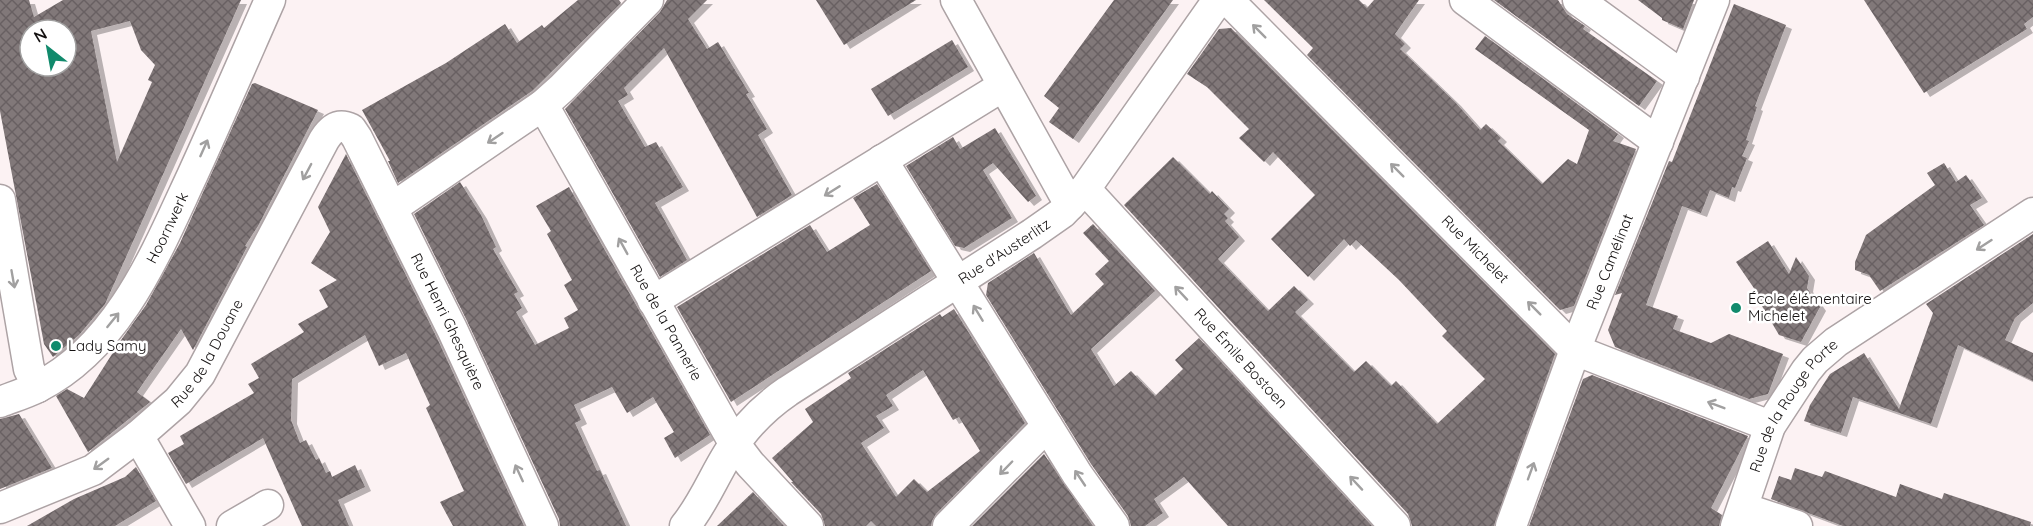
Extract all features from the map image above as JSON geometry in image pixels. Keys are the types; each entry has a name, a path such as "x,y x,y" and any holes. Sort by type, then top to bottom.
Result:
{"street":[{"name":"Hoornwerk","path":"0,402 38,387 66,369 95,342 117,316 143,276 202,153 270,0"},
{"path":"392,208 543,105 648,0"},
{"name":"Rue Émile Bostoen","path":"956,0 1003,86 1077,197 1395,526"},
{"name":"Rue d'Austerlitz","path":"685,526 702,501 734,443 755,418 778,397 1032,234 1077,197 1218,0"},
{"name":"Rue Michelet","path":"1228,0 1575,350 1770,426"},
{"path":"1465,0 1658,142"},
{"path":"1578,0 1684,77"},
{"name":"Rue Camélinat","path":"1511,526 1575,350 1714,0"},
{"path":"654,301 1003,86"},
{"name":"Rue de la Pannerie","path":"543,105 734,443 750,464 808,526"},
{"name":"Rue Henri Ghesquière","path":"340,126 348,127 354,133 452,329 543,526"},
{"name":"Rue de la Douane","path":"0,508 93,470 138,436 178,401 200,374 324,140 332,129 340,126"},
{"path":"882,160 1082,482 1114,526"},
{"path":"0,200 29,369 38,387"},
{"name":"Rue de la Rouge Porte","path":"1739,517 1770,426 1806,371 1826,350 2033,213"},
{"path":"948,526 1047,426"},
{"path":"138,436 190,526"},
{"path":"232,526 268,504"},
{"path":"1739,517 1797,526"}],"building":[{"path":"0,0 29,0 34,17 63,0 241,0 105,304 79,335 53,357 44,344 0,111","holes":["130,21 141,50 155,65 148,80 152,82 117,162 91,31"]},
{"path":"578,0 619,0 621,3 532,91 398,183 388,161 390,161 362,110 446,63 505,24 517,43 542,25 544,28"},
{"path":"667,0 707,0 688,19 707,49 718,42 749,93 746,94 767,129 758,135 792,195 757,217 664,48 624,88 628,95 618,101 645,147 656,142 683,187 655,203 687,260 660,277 565,109 660,12"},
{"path":"816,0 916,0 844,45"},
{"path":"1114,0 1173,0 1073,139 1049,122 1059,108 1044,96"},
{"path":"1264,0 1359,0 1367,8 1374,0 1419,0 1395,34 1405,44 1400,49 1455,102 1480,130 1486,124 1501,138 1498,141 1542,184 1568,159 1577,164 1589,130 1475,49 1485,36 1618,134 1613,141 1636,149 1574,306 1560,310 1307,55 1313,48"},
{"path":"1494,0 1558,0 1567,14 1585,26 1583,29 1657,81 1639,106"},
{"path":"1638,0 1694,0 1683,29 1662,20"},
{"path":"1864,0 2033,0 2033,17 2024,24 2027,29 1924,93"},
{"path":"1734,4 1786,25 1755,106 1757,107 1746,140 1749,141 1742,156 1747,158 1735,188 1732,187 1729,198 1710,190 1701,213 1682,206 1646,305 1678,316 1673,329 1711,343 1729,334 1783,354 1768,394 1749,399 1615,347 1608,330 1622,293 1615,295 1669,161 1672,162"},
{"path":"1231,28 1555,354 1494,526 1412,526 1408,514 1124,205 1173,157 1210,194 1212,191 1229,209 1224,214 1228,218 1225,221 1239,237 1218,259 1268,311 1294,286 1308,300 1295,312 1354,372 1366,361 1391,386 1396,381 1437,424 1485,379 1442,336 1447,331 1399,280 1356,240 1350,246 1344,239 1308,277 1271,239 1315,195 1273,152 1264,162 1239,138 1249,129 1207,87 1187,74 1219,29"},
{"path":"952,40 968,67 888,116 871,89"},
{"path":"255,83 318,110 258,226 245,246 247,247 193,350 181,329 137,392 150,402 88,452 56,396 67,389 84,398 146,305 180,243 252,84"},
{"path":"995,128 1036,196 1028,202 993,163 983,170 1012,218 964,248 955,246 906,166 953,137 960,149"},
{"path":"346,154 436,336 524,526 453,526 440,502 464,491 426,408 430,405 406,353 379,366 365,335 292,379 291,420 300,443 306,440 316,460 319,458 326,473 330,471 332,477 355,465 365,487 338,500 349,526 302,526 263,438 186,484 168,453 184,444 180,436 254,393 248,384 259,378 251,364 304,332 298,324 328,307 319,290 337,280 311,263 330,232 318,207"},
{"path":"1944,163 1956,182 1966,175 1982,198 1970,205 1984,225 1880,291 1869,275 1855,270 1855,262 1866,235 1935,185 1927,173"},
{"path":"460,182 481,215 496,247 493,249 518,292 514,294 522,308 516,312 535,345 569,328 564,318 578,310 564,285 572,280 547,234 551,231 536,206 569,187 710,435 675,458 664,438 674,432 653,397 627,413 612,387 574,405 581,420 575,423 626,526 560,526 559,519 467,321 414,214"},
{"path":"877,184 931,271 731,402 677,307 810,225 827,252 870,225 853,198"},
{"path":"1093,224 1155,291 1091,349 1114,386 1131,371 1155,396 1183,369 1175,360 1199,338 1372,526 1228,526 1184,477 1154,499 1163,513 1145,526 1131,526 1128,516 1091,464 986,295 988,283 1034,253 1071,315 1104,284 1095,274 1109,261 1083,233"},
{"path":"2033,234 2033,303 2015,318 2005,340 2033,353 2033,381 1958,345 1931,424 1853,397 1841,433 1804,421 1810,405 1830,374 1864,353 1899,409 1933,313 1926,304"},
{"path":"1768,241 1789,274 1796,257 1809,276 1807,288 1820,307 1801,342 1779,335 1759,301 1760,297 1736,262"},
{"path":"954,309 1025,423 936,514 931,526 876,526 871,521 866,526 825,526 821,514 772,458 813,422 805,409 851,378 848,373 940,314 942,317","holes":["923,370 953,420 959,417 980,451 927,492 914,479 896,497 861,443 884,428 876,416 893,406 886,395"]},
{"path":"1592,375 1748,436 1711,508 1722,515 1719,526 1529,526 1583,379"},
{"path":"19,414 52,468 0,489 0,419"},
{"path":"1044,454 1093,526 972,526"},
{"path":"136,467 156,501 115,526 27,526 74,499 125,477"},
{"path":"1795,468 1822,477 1825,471 1896,497 1900,484 1942,499 1944,493 2031,522 2030,526 1843,526 1771,499 1779,476 1791,480"},
{"path":"753,492 784,526 717,526"}],"place":[{"name":"École élémentaire Michelet","path":"1736,308"},
{"name":"Lady Samy","path":"56,346"}]}
